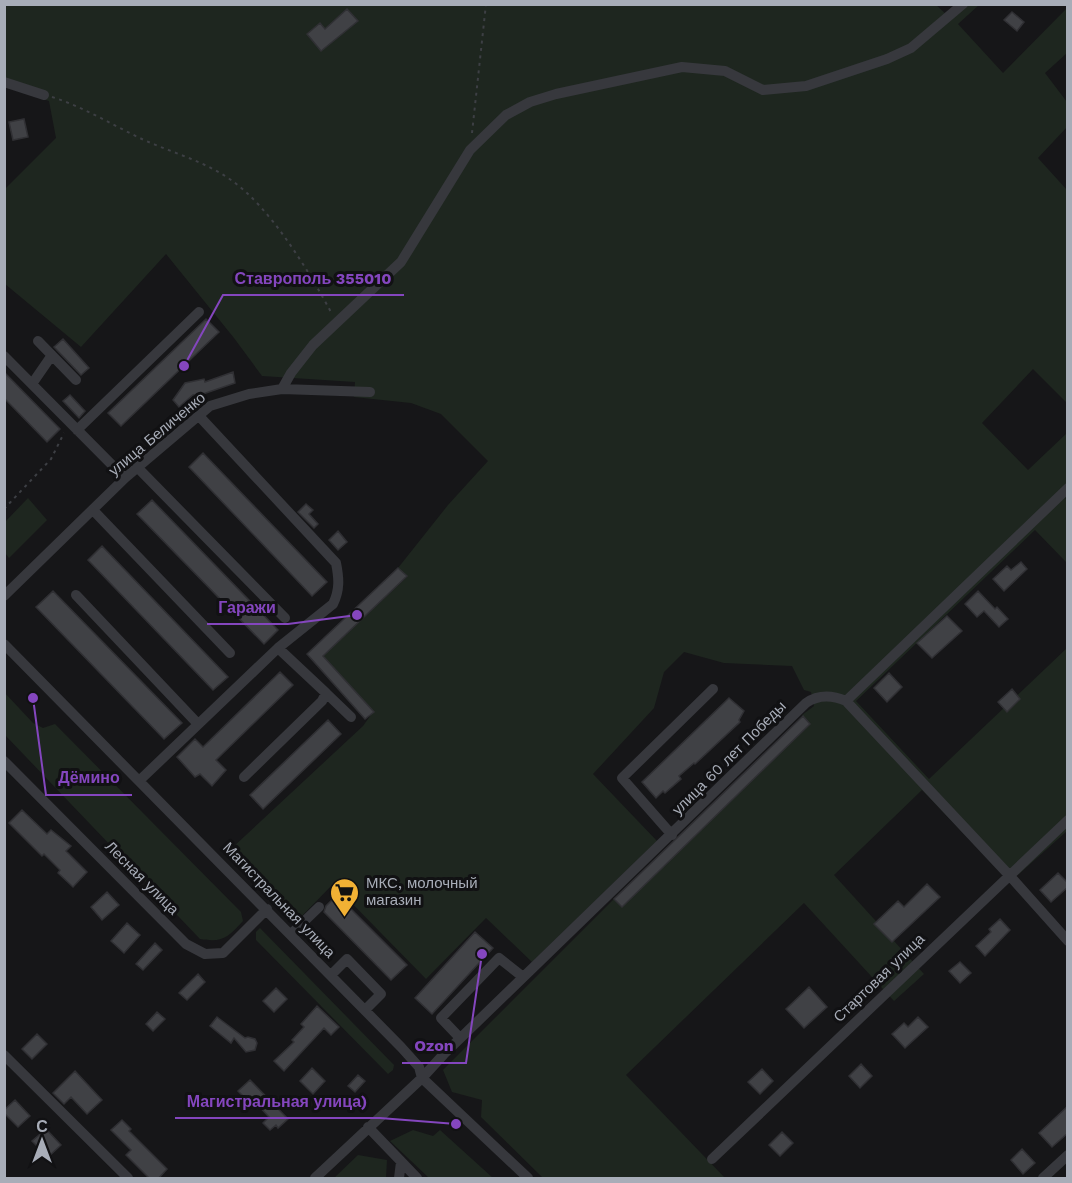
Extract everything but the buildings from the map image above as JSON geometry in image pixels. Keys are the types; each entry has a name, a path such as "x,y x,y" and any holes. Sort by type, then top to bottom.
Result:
{"street":[{"path":"282,389 291,373 313,345 401,262 470,150 506,115 530,102 556,94 682,67 725,71 763,90 806,86 886,59 911,48 963,4"},
{"path":"4,82 44,95"},
{"path":"73,426 199,312"},
{"path":"38,341 76,380"},
{"path":"32,384 52,355"},
{"path":"4,356 125,478"},
{"name":"улица Беличенко","path":"4,596 125,478 210,406 223,400 282,389 370,392"},
{"path":"140,780 278,648 333,603 340,579 336,563 199,416"},
{"path":"137,467 285,618"},
{"path":"1068,488 846,701 1068,941"},
{"path":"93,510 230,653"},
{"path":"76,595 198,724"},
{"name":"Магистральная улица","path":"4,644 365,1010 419,1067 422,1078 528,1179"},
{"path":"278,648 351,717"},
{"path":"672,835 622,778 713,689"},
{"path":"244,777 322,701 326,693"},
{"name":"улица 60 лет Победы","path":"315,1179 422,1078 460,1038 806,703 822,696 836,697 846,701"},
{"name":"Лесная улица","path":"4,761 186,944 205,954 223,953 267,909"},
{"name":"Стартовая улица","path":"712,1159 1068,820"},
{"path":"291,934 319,907"},
{"path":"460,1038 441,1018 500,958 523,977"},
{"path":"331,975 347,959 381,994 365,1010"},
{"path":"4,1055 128,1179"},
{"path":"368,1127 417,1179"},
{"path":"1043,1179 1068,1155"},
{"path":"399,1179 401,1162"}],"path":[{"path":"470,150 486,4"},
{"path":"44,95 56,98 147,141 201,162 230,179 254,198 289,244 337,321"},
{"path":"4,509 51,459 73,426"}],"shaded area":[{"path":"935,4 947,15 958,5 979,5 958,24 1003,73 1067,8 1067,53 1045,73 1067,102 1067,127 1038,158 1067,190 1067,403 1033,369 982,423 1028,470 1067,433 1068,496 1065,498 1068,501 1067,563 1035,530 856,701 929,779 1067,648 1067,831 1009,881 922,790 834,875 924,974 894,1001 804,903 626,1075 725,1178 543,1178 481,1117 482,1100 452,1092 443,1070 614,899 622,907 810,724 802,715 814,706 811,692 804,690 792,666 724,663 684,652 664,672 654,708 593,774 657,841 532,962 486,918 426,979 333,884 300,918 232,848 363,726 373,712 323,656 407,577 398,568 448,505 488,461 441,414 411,403 354,397 355,382 262,376 166,254 81,347 5,284 5,189 56,138 49,101 5,87 5,5"},
{"path":"28,498 47,520 9,558 5,553 5,522"},
{"path":"4,692 33,723 43,728 55,724 241,912 243,921 233,931 220,939 200,939 5,735"},
{"path":"260,928 394,1065 393,1070 388,1074 256,940 256,932"},
{"path":"413,1130 433,1136 440,1130 493,1178 429,1178 390,1141"},
{"path":"358,1155 387,1160 386,1178 334,1178"}],"place":[{"name":"Ставрополь 355010","path":"184,366"},
{"name":"Гаражи","path":"357,615"},
{"name":"Дёмино","path":"33,698"},
{"name":"МКС, молочный магазин","path":"345,918"},
{"name":"Ozon","path":"482,954"},
{"name":"Магистральная улица)","path":"456,1124"}]}
